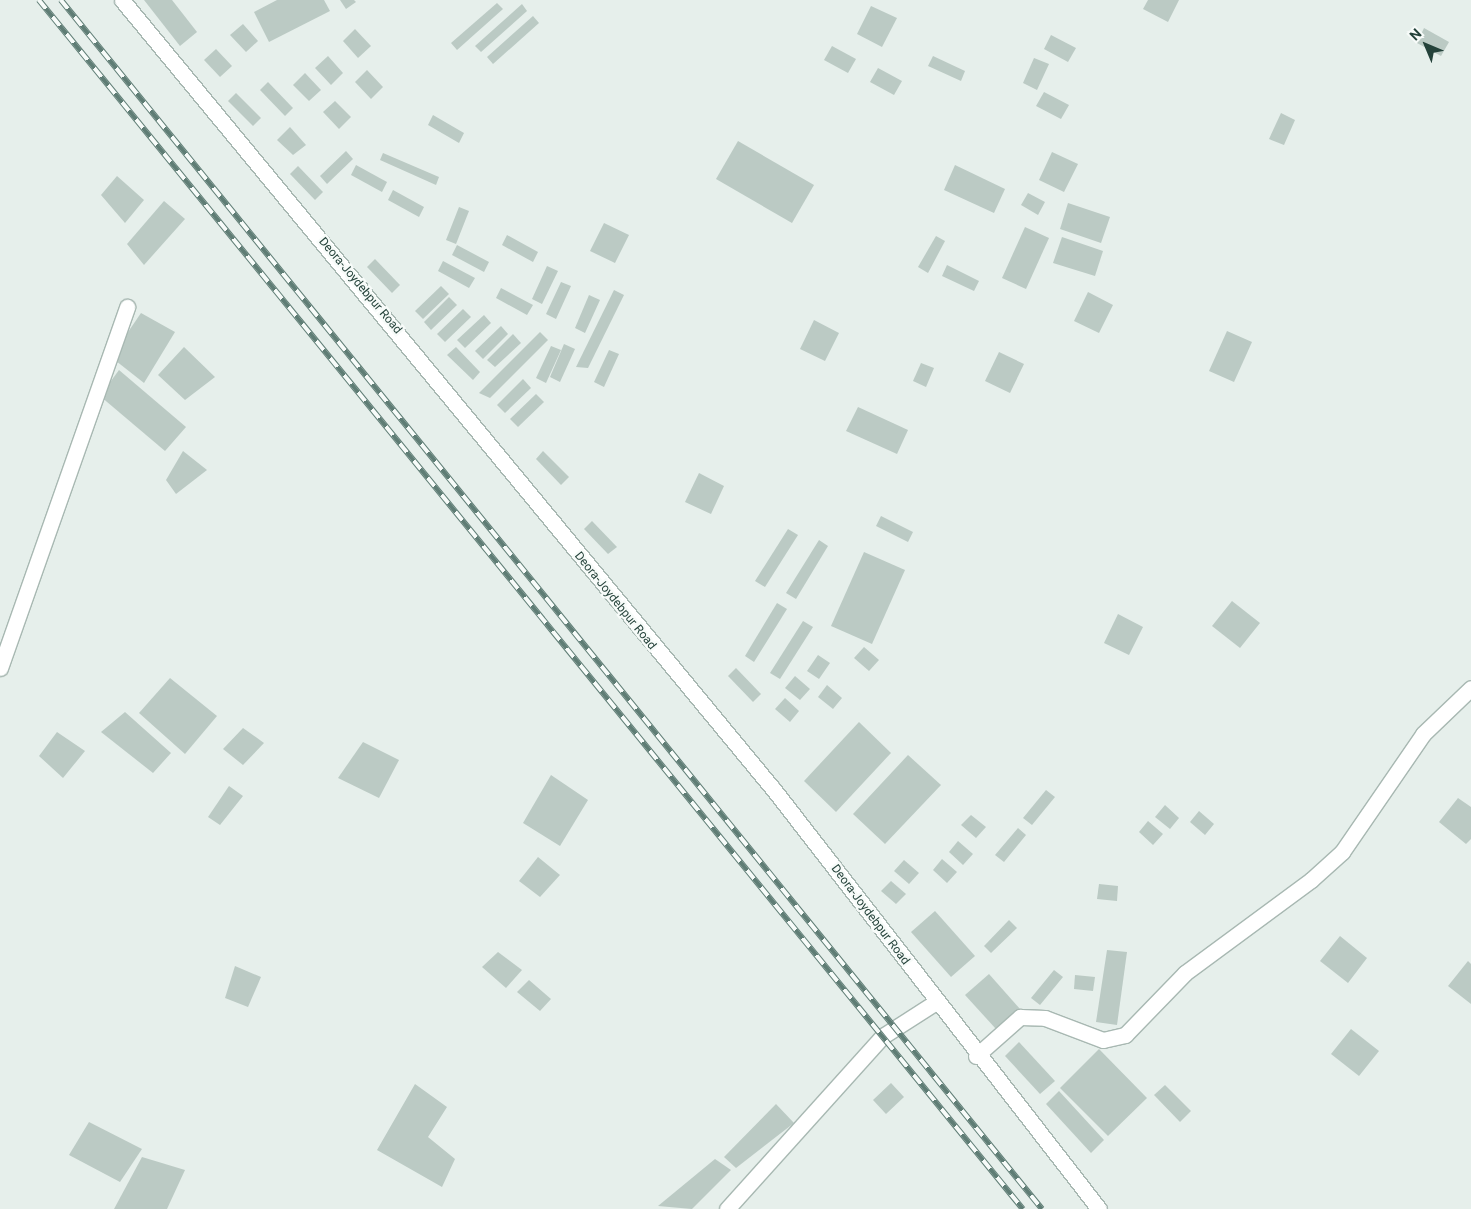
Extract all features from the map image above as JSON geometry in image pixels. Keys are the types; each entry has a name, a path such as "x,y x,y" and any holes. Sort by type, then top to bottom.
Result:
{"street":[{"name":"Deora-Joydebpur Road","path":"122,0 774,790 976,1056 1099,1209"},
{"path":"0,668 127,307"},
{"path":"976,1056 1020,1017 1045,1018 1103,1040 1125,1035 1185,973 1311,880 1342,852 1422,734 1471,688"},
{"path":"727,1209 883,1036 936,1002"}],"building":[{"path":"144,0 172,0 197,32 180,46"},
{"path":"277,0 324,0 330,11 269,42 254,12"},
{"path":"340,0 354,0 356,2 346,9"},
{"path":"1148,0 1179,0 1168,22 1143,9"},
{"path":"497,3 503,9 457,50 451,43"},
{"path":"522,4 527,11 481,52 475,46"},
{"path":"871,6 897,18 882,47 857,34"},
{"path":"533,16 539,23 493,64 487,57"},
{"path":"243,24 258,41 246,52 230,35"},
{"path":"1424,28 1449,42 1441,56 1417,43"},
{"path":"355,29 371,46 358,58 343,41"},
{"path":"1051,35 1076,48 1068,62 1044,49"},
{"path":"832,46 856,59 848,73 824,60"},
{"path":"216,49 232,66 220,77 204,60"},
{"path":"328,56 343,73 331,85 315,68"},
{"path":"933,56 965,71 961,81 928,66"},
{"path":"1034,58 1049,64 1037,90 1023,83"},
{"path":"878,68 902,81 894,95 870,82"},
{"path":"367,70 383,87 371,99 355,82"},
{"path":"305,73 321,90 309,101 293,85"},
{"path":"268,82 293,108 285,116 260,90"},
{"path":"1044,92 1069,105 1061,119 1036,106"},
{"path":"236,93 261,118 253,126 228,101"},
{"path":"335,101 351,117 339,129 323,112"},
{"path":"1281,113 1295,120 1284,145 1269,139"},
{"path":"433,115 464,133 459,143 428,125"},
{"path":"290,127 306,145 293,155 277,140"},
{"path":"738,141 814,185 792,223 716,179"},
{"path":"346,151 353,159 327,184 320,176"},
{"path":"1052,152 1078,164 1064,192 1039,180"},
{"path":"383,153 439,177 436,185 380,160"},
{"path":"356,165 387,182 382,192 351,175"},
{"path":"955,165 1005,189 994,213 944,190"},
{"path":"298,166 323,192 315,200 290,174"},
{"path":"117,176 144,200 125,223 101,195"},
{"path":"393,190 424,207 419,217 388,200"},
{"path":"1028,193 1045,202 1038,215 1021,205"},
{"path":"164,201 185,219 144,265 127,244"},
{"path":"1068,203 1110,217 1101,243 1060,229"},
{"path":"459,207 469,211 456,244 446,240"},
{"path":"604,223 629,235 615,263 590,251"},
{"path":"1025,227 1049,238 1026,289 1002,278"},
{"path":"507,235 538,252 533,262 502,245"},
{"path":"936,236 945,241 928,273 918,267"},
{"path":"1062,237 1103,251 1095,276 1053,263"},
{"path":"457,245 489,262 484,272 452,255"},
{"path":"375,259 400,285 392,293 367,267"},
{"path":"443,261 475,278 469,288 438,271"},
{"path":"947,265 979,281 974,291 942,276"},
{"path":"547,266 558,271 542,304 532,299"},
{"path":"561,282 571,286 556,319 546,314"},
{"path":"441,286 449,294 423,319 415,311"},
{"path":"501,288 533,305 527,315 496,298"},
{"path":"614,290 624,295 588,368 576,367"},
{"path":"1088,292 1113,305 1099,333 1074,321"},
{"path":"589,295 600,300 585,333 575,328"},
{"path":"449,297 457,305 431,330 424,322"},
{"path":"463,309 471,317 445,342 437,334"},
{"path":"141,313 175,332 144,383 111,357"},
{"path":"484,315 491,323 465,348 457,340"},
{"path":"814,320 839,333 825,361 800,349"},
{"path":"501,326 508,334 483,359 475,351"},
{"path":"1227,331 1252,342 1234,382 1209,371"},
{"path":"540,332 548,340 490,398 479,393"},
{"path":"513,334 521,343 495,367 487,360"},
{"path":"564,344 575,349 560,382 550,377"},
{"path":"551,346 561,350 546,383 536,378"},
{"path":"184,347 215,377 185,400 158,375"},
{"path":"456,347 480,372 473,380 447,355"},
{"path":"609,350 619,354 604,387 594,382"},
{"path":"999,352 1024,364 1010,393 985,381"},
{"path":"921,363 934,368 926,387 913,381"},
{"path":"119,370 186,427 165,451 100,396"},
{"path":"523,379 531,388 505,413 497,405"},
{"path":"536,394 544,402 518,427 510,419"},
{"path":"858,407 908,430 897,454 846,431"},
{"path":"183,451 207,470 176,494 166,480"},
{"path":"543,451 569,477 561,485 536,459"},
{"path":"699,473 724,486 711,514 685,502"},
{"path":"881,516 913,532 908,542 876,526"},
{"path":"592,521 617,547 608,554 584,529"},
{"path":"788,529 798,535 765,587 755,581"},
{"path":"819,540 828,546 796,599 786,593"},
{"path":"864,552 905,570 872,644 831,626"},
{"path":"1232,601 1260,623 1240,648 1212,626"},
{"path":"777,603 787,609 754,662 745,656"},
{"path":"1118,614 1143,627 1129,655 1104,643"},
{"path":"803,621 813,627 780,679 770,673"},
{"path":"864,647 879,660 869,671 854,658"},
{"path":"818,655 830,663 819,679 807,671"},
{"path":"736,668 761,694 753,702 728,676"},
{"path":"795,676 810,689 800,700 785,688"},
{"path":"170,678 217,716 185,754 139,713"},
{"path":"827,685 842,698 833,709 818,697"},
{"path":"785,698 799,711 790,722 775,709"},
{"path":"125,712 171,753 153,773 101,732"},
{"path":"859,722 891,753 836,812 804,781"},
{"path":"243,728 264,743 243,765 223,749"},
{"path":"57,732 85,751 63,778 39,756"},
{"path":"363,742 399,760 379,798 338,778"},
{"path":"908,755 941,785 885,844 853,814"},
{"path":"551,775 588,800 560,846 523,823"},
{"path":"229,786 243,796 220,825 208,817"},
{"path":"1046,790 1055,797 1032,825 1023,818"},
{"path":"1458,798 1471,807 1471,839 1466,844 1439,822"},
{"path":"1165,805 1179,818 1170,829 1155,817"},
{"path":"1199,811 1214,824 1205,835 1190,822"},
{"path":"971,815 986,827 976,838 961,825"},
{"path":"1148,821 1163,834 1153,845 1139,832"},
{"path":"1018,828 1026,835 1004,862 995,855"},
{"path":"958,841 973,854 963,865 949,852"},
{"path":"538,857 560,875 540,897 519,881"},
{"path":"942,859 957,872 947,883 933,870"},
{"path":"904,860 919,873 909,884 894,871"},
{"path":"891,881 906,894 896,904 881,891"},
{"path":"1099,884 1118,886 1117,901 1097,899"},
{"path":"935,911 975,956 951,977 911,932"},
{"path":"1009,920 1017,928 991,953 984,946"},
{"path":"1340,936 1367,958 1348,983 1320,961"},
{"path":"1107,950 1127,952 1117,1025 1096,1022"},
{"path":"498,952 522,970 506,988 482,967"},
{"path":"1468,961 1471,964 1471,1004 1448,986"},
{"path":"235,966 261,977 248,1007 225,998"},
{"path":"1054,970 1063,977 1040,1005 1031,998"},
{"path":"989,974 1029,1019 1006,1040 965,995"},
{"path":"1075,975 1095,977 1093,991 1074,989"},
{"path":"529,980 551,999 540,1011 517,992"},
{"path":"1351,1029 1379,1051 1359,1076 1331,1054"},
{"path":"1019,1042 1055,1081 1040,1094 1005,1056"},
{"path":"1099,1049 1147,1098 1108,1136 1060,1088"},
{"path":"891,1083 904,1097 886,1114 873,1100"},
{"path":"415,1084 447,1107 428,1137 455,1159 442,1187 377,1150"},
{"path":"1165,1085 1191,1111 1180,1122 1154,1095"},
{"path":"1059,1091 1104,1140 1091,1153 1046,1104"},
{"path":"776,1104 794,1123 736,1168 724,1157"},
{"path":"89,1122 142,1149 120,1182 69,1155"},
{"path":"142,1157 185,1170 167,1209 114,1209"},
{"path":"715,1159 731,1170 692,1209 658,1206"}],"railway":[{"path":"39,0 1023,1209"},
{"path":"61,0 1042,1209"}]}
